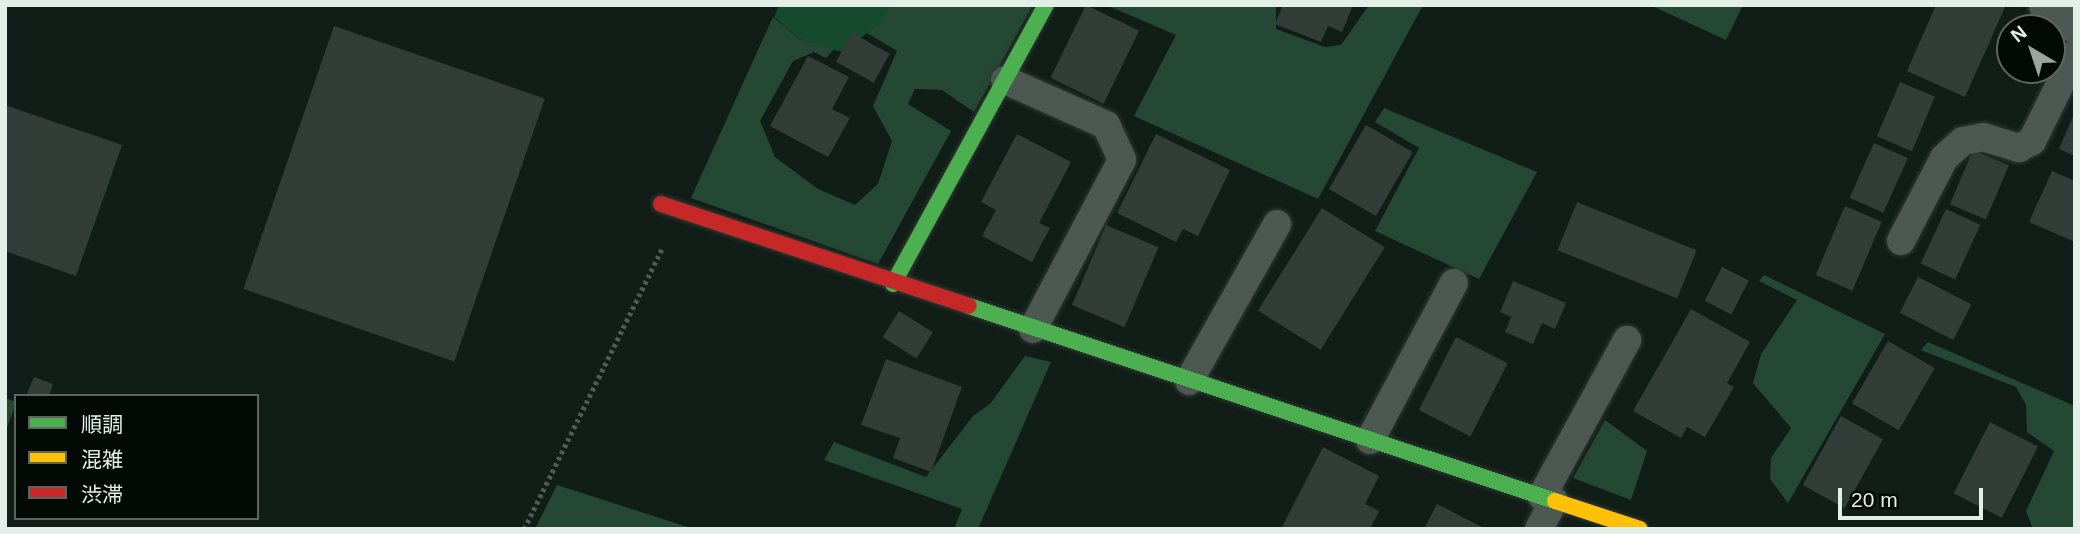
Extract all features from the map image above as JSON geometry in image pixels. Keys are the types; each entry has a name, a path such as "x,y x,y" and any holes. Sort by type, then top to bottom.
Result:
{"street":[{"path":"893,284 1046,5"},
{"path":"2048,5 2075,24"},
{"path":"661,204 893,284 1640,529"}],"lane":[{"path":"1901,241 1944,158 1963,141 1983,137 2019,148 2032,141 2075,54"},
{"path":"1005,80 1106,125 1122,160 1033,329"},
{"path":"1189,381 1277,225"},
{"path":"1370,440 1454,283"},
{"path":"1539,529 1548,498 1627,341"}],"path":[{"path":"524,529 681,211"}],"green space":[{"path":"779,5 891,5 879,24 842,52 799,39 774,17"},
{"path":"891,5 1033,5 974,112 942,90 915,89 908,104 951,131 878,264 691,198 773,17 799,39 834,49 826,58 814,52 793,61 760,121 775,157 818,189 855,205 878,184 892,141 873,106 897,51 867,33"},
{"path":"1106,5 1276,5 1276,29 1325,47 1341,45 1369,5 1423,5 1318,199 1134,116 1176,35"},
{"path":"1650,5 1689,6 1743,5 1726,40"},
{"path":"1384,108 1537,172 1479,279 1375,231 1419,148 1375,122"},
{"path":"1764,275 1885,334 1788,503 1770,479 1771,458 1791,428 1753,383 1761,354 1797,300 1759,281"},
{"path":"1928,342 2075,406 2075,529 2033,529 2026,511 2054,451 2027,432 2026,405 2016,387 1921,350"},
{"path":"1025,356 1051,362 978,529 954,529 962,509 824,460 834,442 926,477 973,416 990,404"},
{"path":"5,398 14,401 14,408 5,433"},
{"path":"1605,420 1647,451 1631,500 1573,478"},
{"path":"557,485 694,529 535,529"}],"building":[{"path":"1086,5 1139,31 1104,104 1050,78"},
{"path":"1283,5 1353,5 1342,32 1328,26 1321,42 1275,24"},
{"path":"1936,5 2006,5 2002,14 1996,14 1996,27 1965,97 1907,71"},
{"path":"334,26 545,99 454,361 243,289"},
{"path":"852,33 890,54 874,83 836,62"},
{"path":"808,56 849,77 832,109 850,118 828,157 770,126"},
{"path":"1900,82 1935,97 1912,151 1877,136"},
{"path":"5,105 122,145 76,276 5,251"},
{"path":"2075,112 2075,156 2059,149"},
{"path":"1366,125 1413,152 1376,216 1329,189"},
{"path":"1017,134 1071,162 1039,223 1050,228 1032,262 982,236 996,210 981,202"},
{"path":"1156,134 1230,170 1198,236 1183,229 1176,242 1117,213"},
{"path":"1874,143 1908,158 1883,213 1850,198"},
{"path":"1973,150 2009,165 1986,220 1950,204"},
{"path":"2052,171 2075,181 2075,242 2029,222"},
{"path":"1577,202 1697,250 1677,299 1558,250"},
{"path":"1845,206 1882,222 1853,291 1816,275"},
{"path":"1322,208 1385,247 1321,350 1258,311"},
{"path":"1946,209 1980,225 1955,279 1921,263"},
{"path":"1106,225 1158,247 1124,327 1072,305"},
{"path":"1722,267 1749,281 1731,314 1705,301"},
{"path":"1918,277 1971,304 1953,340 1900,313"},
{"path":"1513,281 1566,303 1555,329 1542,323 1533,344 1505,332 1511,317 1500,312"},
{"path":"1691,309 1750,342 1727,383 1734,387 1705,437 1687,427 1681,438 1633,411"},
{"path":"899,311 933,332 916,358 883,337"},
{"path":"1456,337 1508,363 1470,436 1419,410"},
{"path":"1888,341 1935,368 1899,430 1852,403"},
{"path":"886,359 962,387 931,472 893,458 900,438 861,425"},
{"path":"34,377 53,384 50,394 27,394"},
{"path":"1841,416 1883,439 1845,508 1803,485"},
{"path":"1990,422 2038,447 2002,518 1954,493"},
{"path":"1323,447 1379,476 1365,504 1379,511 1370,529 1281,529"},
{"path":"1437,504 1486,529 1424,529"}],"traffic: fast":[{"path":"893,284 1046,5"},
{"path":"969,306 1555,501"}],"traffic: slow":[{"path":"1555,501 1640,529"}],"traffic: jam":[{"path":"661,204 969,306"}]}
